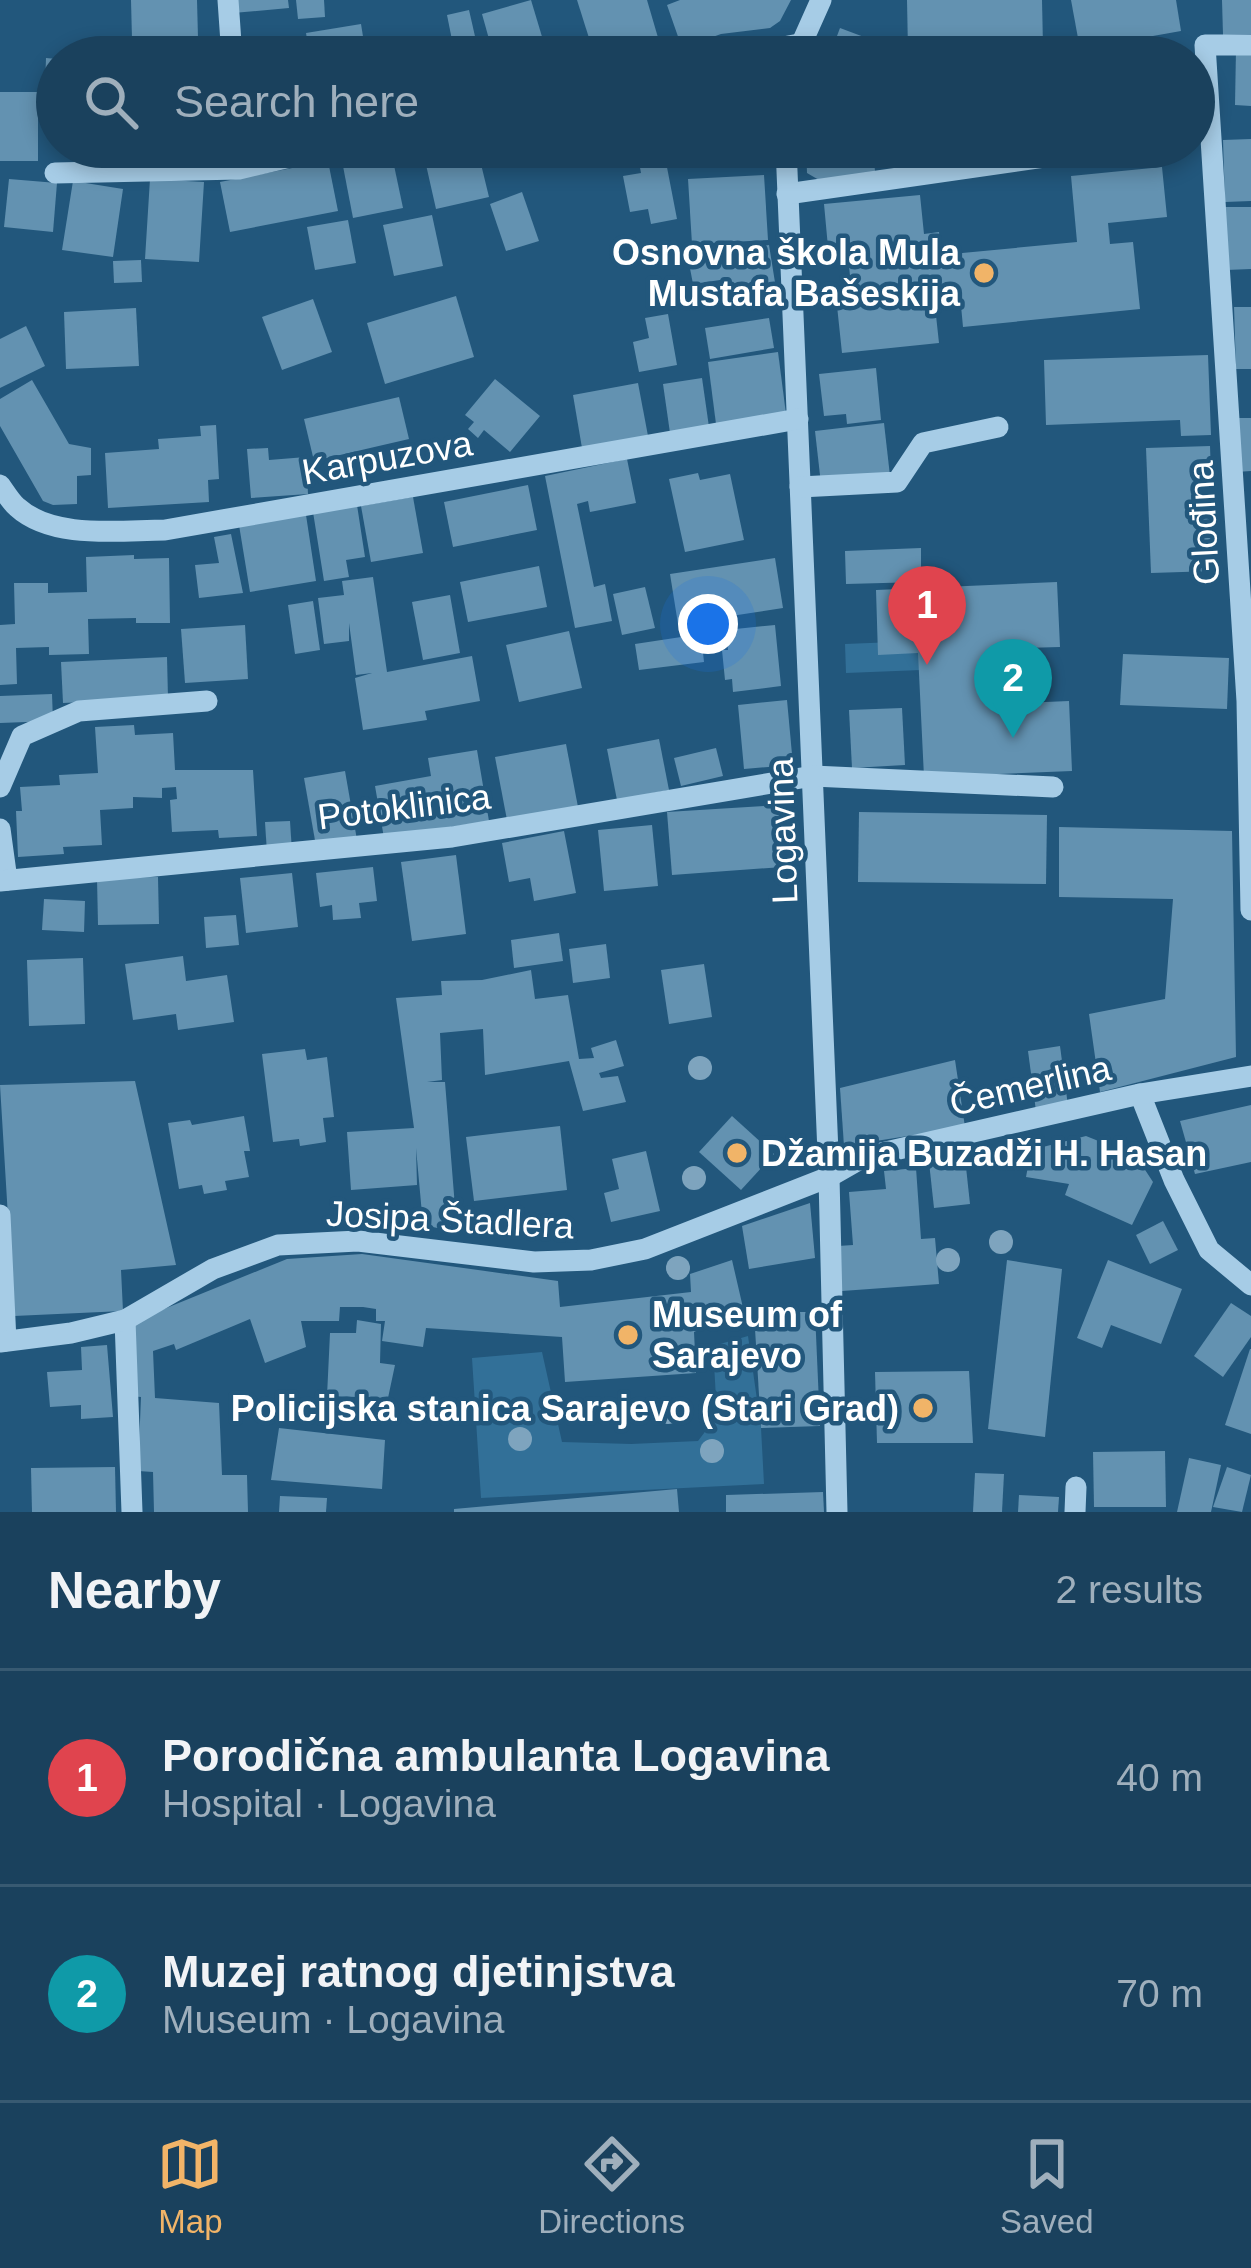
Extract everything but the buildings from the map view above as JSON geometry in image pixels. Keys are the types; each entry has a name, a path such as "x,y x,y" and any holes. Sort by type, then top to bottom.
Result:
{"street":[{"path":"228,0 231,36"},
{"path":"804,36 821,0"},
{"name":"Glođina","path":"1215,45 1251,45"},
{"path":"55,173 116,168"},
{"name":"Logavina","path":"786,168 829,1177 837,1512"},
{"path":"787,194 968,168"},
{"name":"Glođina","path":"1206,168 1247,701 1251,910"},
{"name":"Karpuzova","path":"0,484 18,509 49,523 86,530 165,530 798,419"},
{"path":"800,487 897,482 923,442 998,427"},
{"path":"0,787 22,736 79,711 207,701"},
{"name":"Potoklinica","path":"4,880 452,837 813,776 1053,788"},
{"path":"0,829 4,880"},
{"name":"Čemerlina","path":"829,1177 864,1157 1140,1094 1251,1076"},
{"path":"1140,1094 1174,1180 1209,1250 1251,1285"},
{"name":"Josipa Štadlera","path":"3,1342 125,1320 212,1269 278,1245 358,1241 534,1262 591,1260 645,1249 829,1177"},
{"path":"0,1216 3,1342"},
{"path":"125,1320 132,1512"},
{"path":"1075,1512 1076,1486"}],"shaded area":[{"path":"919,641 921,670 846,673 845,644"},
{"path":"748,1336 764,1484 481,1498 472,1358 542,1352 562,1442 698,1441 717,1416 713,1346"}],"place":[{"name":"Osnovna škola Mula Mustafa Bašeskija","path":"984,273"},
{"name":"Porodična ambulanta Logavina","path":"927,665"},
{"name":"Muzej ratnog djetinjstva","path":"1013,738"},
{"name":"Džamija Buzadži H. Hasan","path":"737,1153"},
{"name":"Museum of Sarajevo","path":"628,1335"},
{"name":"Policijska stanica Sarajevo (Stari Grad)","path":"923,1408"}]}
